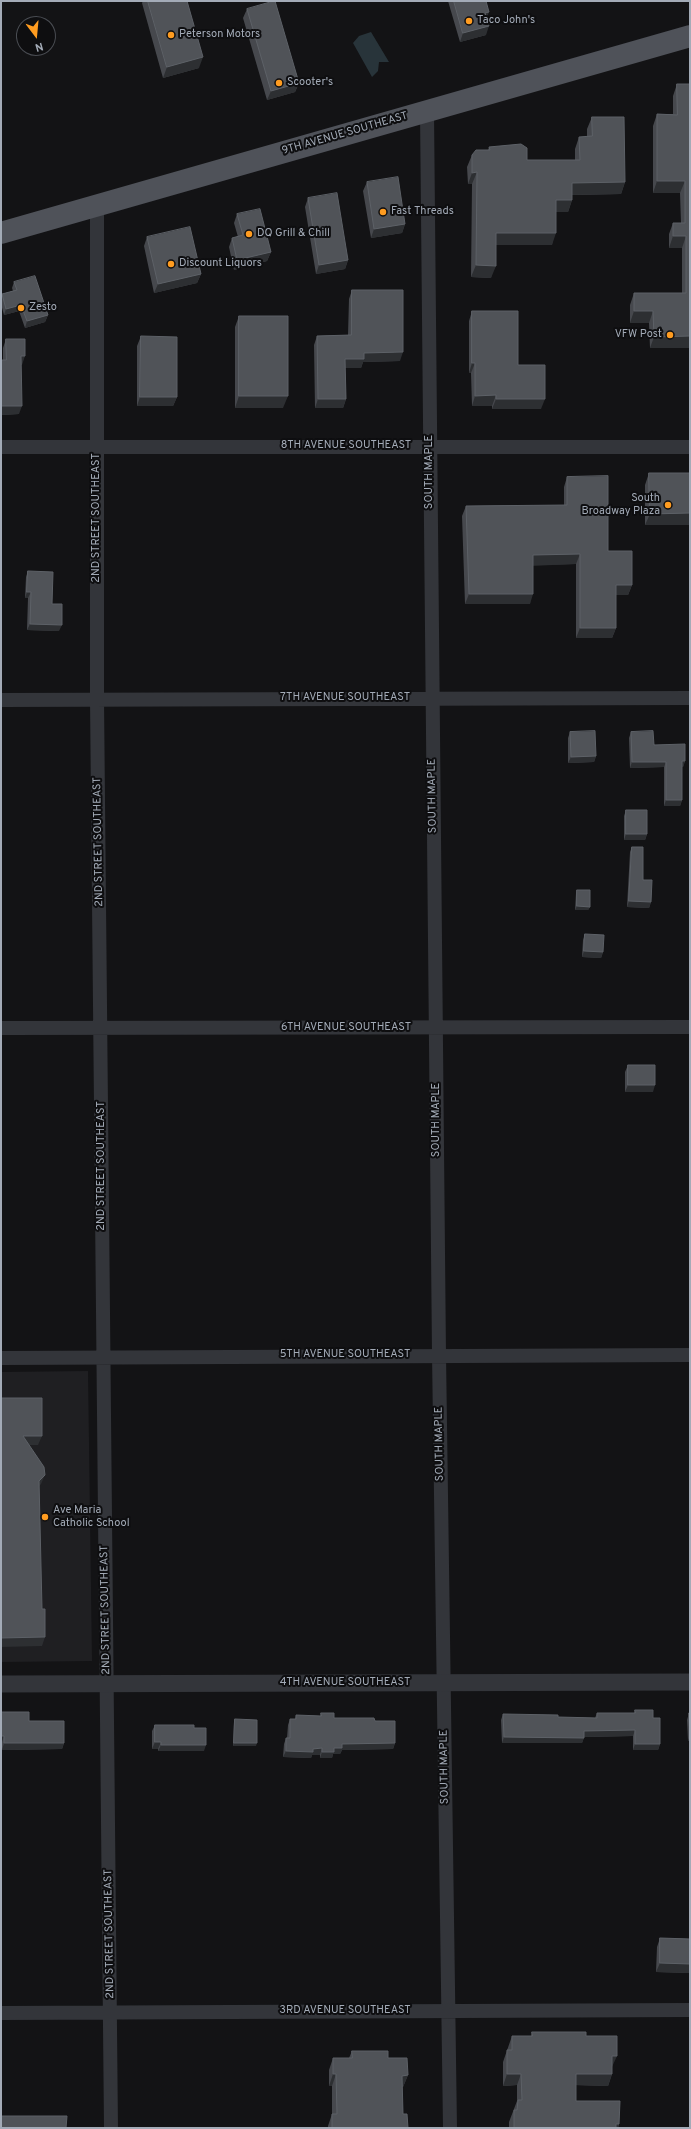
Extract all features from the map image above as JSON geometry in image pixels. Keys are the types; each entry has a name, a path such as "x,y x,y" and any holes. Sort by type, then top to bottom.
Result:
{"main road":[{"name":"9TH AVENUE SOUTHEAST","path":"1,232 690,36"}],"street":[{"name":"SOUTH MAPLE","path":"427,111 439,1354 450,2128"},
{"name":"2ND STREET SOUTHEAST","path":"97,205 97,699 111,2128"},
{"name":"8TH AVENUE SOUTHEAST","path":"1,447 690,447"},
{"name":"7TH AVENUE SOUTHEAST","path":"1,700 690,698"},
{"name":"6TH AVENUE SOUTHEAST","path":"1,1028 690,1027"},
{"name":"5TH AVENUE SOUTHEAST","path":"1,1358 439,1354 690,1355"},
{"name":"4TH AVENUE SOUTHEAST","path":"1,1684 690,1682"},
{"name":"3RD AVENUE SOUTHEAST","path":"1,2013 690,2010"}],"shaded area":[{"path":"371,32 389,62 379,62 378,71 372,77 353,43 359,36"},
{"name":"Ave Maria Catholic School","path":"88,1371 92,1661 1,1662 1,1372"}],"building":[{"name":"Peterson Motors","path":"148,1 187,1 203,57 167,67"},
{"path":"275,1 299,83 271,91 247,9"},
{"name":"Taco John's","path":"454,1 486,1 489,12 485,13 489,26 463,33"},
{"path":"677,84 690,84 690,336 654,337 653,311 634,311 634,293 686,293 686,236 673,236 673,223 685,223 685,181 657,181 657,114 677,115"},
{"path":"592,117 624,117 625,182 572,183 572,200 556,200 556,233 496,233 496,266 476,265 477,172 472,173 472,155 476,150 490,150 489,147 521,144 527,148 527,160 580,160 579,137 592,136"},
{"name":"Fast Threads","path":"398,177 405,224 374,229 367,182"},
{"path":"337,193 348,260 319,265 308,198"},
{"name":"DQ Grill & Chill","path":"260,209 271,252 237,260 232,238 243,235 237,214"},
{"name":"Discount Liquors","path":"190,227 201,274 158,284 147,237"},
{"name":"Zesto","path":"35,276 48,315 27,321 21,305 6,309 2,294 17,290 14,282"},
{"path":"352,290 403,290 403,352 364,353 364,359 345,359 346,399 318,399 317,336 351,335"},
{"path":"472,311 518,311 518,365 545,365 545,399 496,399 496,395 475,396 475,363 472,363"},
{"path":"239,316 288,316 288,396 239,396"},
{"path":"141,336 177,337 177,397 140,397"},
{"path":"6,339 25,339 25,356 21,356 22,406 1,406 1,360 6,360"},
{"name":"South Broadway Plaza","path":"649,473 690,473 690,513 650,514"},
{"path":"608,476 608,551 632,551 632,585 616,585 616,628 580,628 580,554 533,555 533,594 469,594 466,506 567,505 567,477"},
{"path":"28,571 53,572 52,604 62,604 62,625 30,624 31,592 27,592"},
{"path":"595,731 596,756 571,757 570,732"},
{"path":"653,731 654,745 685,744 685,761 682,761 682,800 666,800 666,762 632,762 631,732"},
{"path":"626,810 647,810 647,834 626,834"},
{"path":"632,847 643,847 643,880 652,880 651,902 629,901"},
{"path":"577,890 590,890 590,907 577,906"},
{"path":"585,934 604,935 603,952 584,951"},
{"path":"628,1065 655,1065 655,1085 628,1085"},
{"path":"1,1398 42,1398 42,1436 23,1436 44,1467 45,1475 39,1481 42,1609 45,1609 45,1637 1,1638"},
{"path":"635,1710 653,1710 653,1718 660,1718 660,1744 635,1744 635,1730 584,1731 584,1738 504,1737 503,1714 558,1715 558,1717 597,1718 597,1713 635,1713"},
{"path":"1,1712 29,1712 29,1721 64,1721 64,1743 4,1743 4,1736 1,1736"},
{"path":"321,1713 334,1713 334,1718 374,1718 375,1721 395,1721 395,1743 342,1744 342,1748 334,1748 334,1752 322,1752 322,1748 313,1749 313,1752 286,1751 286,1738 290,1738 290,1719 296,1719 296,1715 321,1716"},
{"path":"689,1713 690,1713 690,1735"},
{"path":"235,1719 257,1720 257,1743 234,1743"},
{"path":"155,1725 194,1725 194,1728 206,1728 206,1745 161,1745 161,1742 155,1742"},
{"path":"660,1938 690,1939 690,1964 660,1963"},
{"path":"532,2032 586,2032 586,2036 617,2036 617,2056 612,2056 612,2074 576,2074 576,2101 620,2101 619,2124 616,2124 616,2128 514,2128 514,2110 517,2110 518,2100 522,2100 521,2074 507,2074 507,2050 512,2050 512,2036 532,2036"},
{"path":"352,2051 388,2051 388,2058 407,2058 408,2075 402,2076 403,2114 407,2114 408,2128 332,2128 332,2114 337,2114 336,2074 333,2074 333,2058 352,2058"},
{"path":"1,2116 67,2116 66,2128 1,2128"}],"place":[{"name":"Taco John's","path":"469,21"},
{"name":"Peterson Motors","path":"171,35"},
{"name":"Scooter's","path":"279,83"},
{"name":"Fast Threads","path":"383,212"},
{"name":"DQ Grill & Chill","path":"249,234"},
{"name":"Discount Liquors","path":"171,264"},
{"name":"Zesto","path":"21,308"},
{"name":"VFW Post","path":"670,335"},
{"name":"South Broadway Plaza","path":"668,505"},
{"name":"Ave Maria Catholic School","path":"45,1517"}]}
